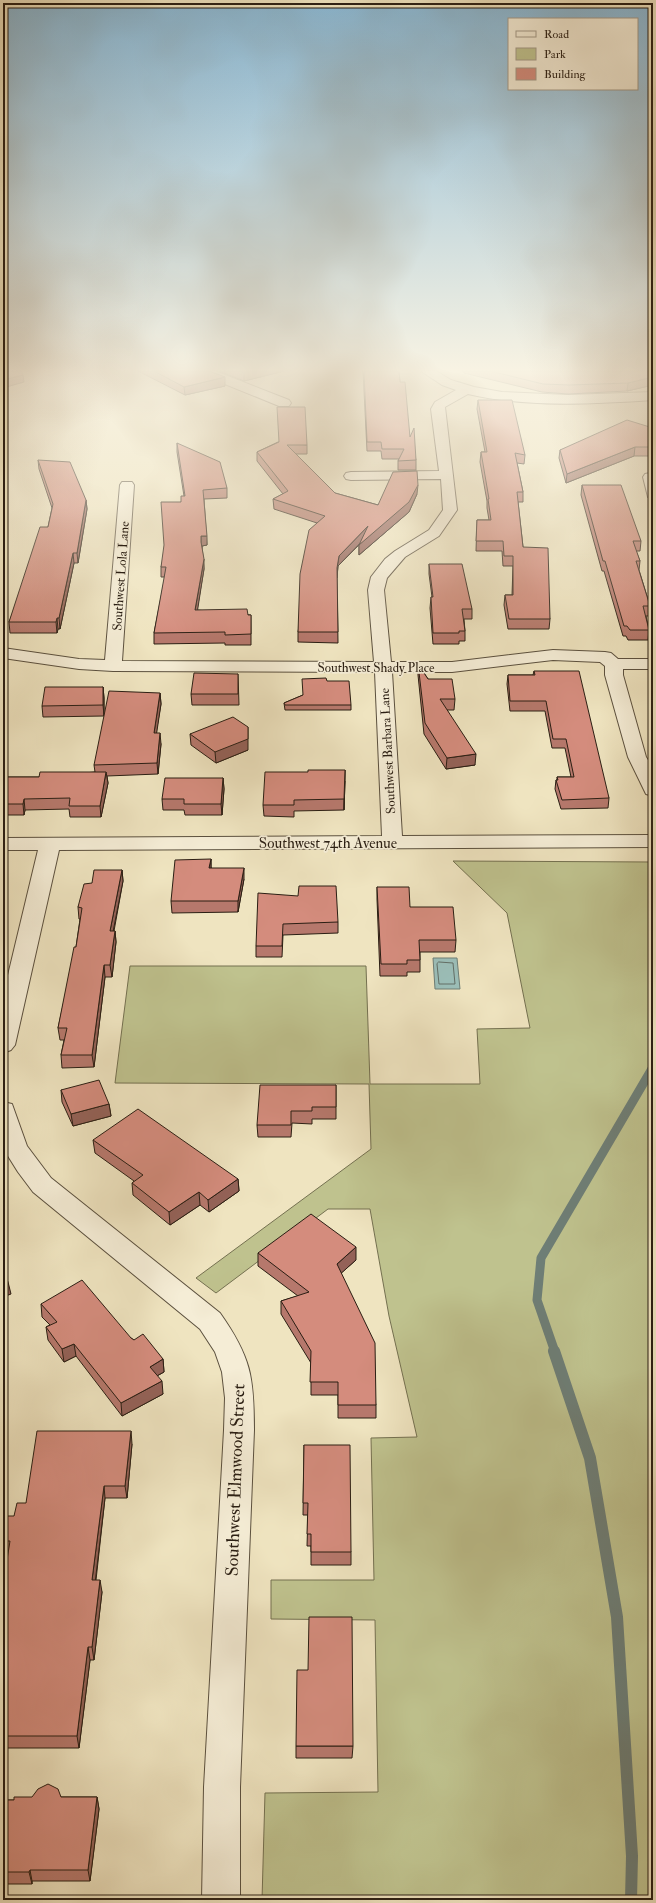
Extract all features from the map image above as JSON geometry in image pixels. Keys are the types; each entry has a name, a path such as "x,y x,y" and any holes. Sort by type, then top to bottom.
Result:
{"street":[{"name":"Southwest Barbara Lane","path":"392,843 383,667 376,590 379,577 400,554 434,533 450,510 445,460"},
{"path":"351,476 447,475"},
{"path":"650,477 653,494"},
{"name":"Southwest Lola Lane","path":"113,666 127,485"},
{"name":"Southwest Shady Place","path":"3,654 15,654 79,664 113,666 452,667 553,655 605,657 614,664"},
{"path":"653,664 614,664 614,675 637,757 646,772 653,790"},
{"name":"Southwest 74th Avenue","path":"3,844 653,841"},
{"path":"3,1045 50,844"},
{"name":"Southwest Elmwood Street","path":"3,1110 15,1147 27,1166 42,1185 210,1321 224,1341 234,1361 240,1386 222,1788 220,1900"}],"green space":[{"path":"453,861 653,862 653,1900 262,1900 265,1793 378,1792 375,1620 271,1619 271,1580 374,1580 371,1438 417,1437 389,1316 370,1209 328,1209 216,1293 196,1278 371,1149 369,1084 115,1083 130,966 366,966 370,1084 480,1084 477,1029 530,1028 507,913"}],"water":[{"path":"433,958 457,958 460,989 435,989"}],"building":[{"path":"38,460 70,462 86,500 77,553 73,553 59,618 57,618 56,622 9,622 40,527 48,527 53,504"},
{"path":"180,460 215,460 220,462 227,488 203,490 207,536 201,536 204,559 195,610 247,609 248,615 251,615 251,634 225,635 225,632 154,633 166,567 161,567 164,545 161,502 181,502 181,496 185,496"},
{"path":"263,460 302,460 335,493 378,505 393,472 417,471 418,485 409,502 359,545 368,526 339,556 337,568 338,632 298,632 300,574 309,530 325,516 273,499 288,491"},
{"path":"399,460 416,460 398,461"},
{"path":"482,460 516,460 523,492 517,492 523,547 548,548 550,619 509,619 505,595 513,595 513,556 504,556 503,541 476,541 477,520 491,520"},
{"path":"563,460 603,460 567,474"},
{"path":"582,485 621,485 641,541 633,541 640,561 636,561 650,606 643,606 649,630 630,630 627,626 624,626 605,561 603,561"},
{"path":"429,564 462,564 472,609 462,609 465,631 459,631 459,633 433,633 431,597 433,597"},
{"path":"418,664 428,679 452,679 455,699 440,699 476,754 447,758 425,723"},
{"path":"534,671 579,671 609,798 562,800 556,780 558,780 557,777 574,777 566,739 553,739 546,701 510,701 508,675 535,675"},
{"path":"194,673 238,674 238,694 191,694"},
{"path":"326,678 327,681 349,681 351,705 285,705 284,703 303,695 302,679"},
{"path":"45,687 103,687 103,705 42,706"},
{"path":"109,691 160,693 154,733 160,733 157,763 94,765"},
{"path":"233,717 248,727 248,739 215,752 190,734"},
{"path":"308,770 345,770 344,799 294,800 294,805 263,805 265,772 308,772"},
{"path":"40,772 106,772 100,806 69,806 70,798 24,799 23,804 3,804 3,777 39,777"},
{"path":"165,778 223,778 221,804 184,804 184,799 162,799"},
{"path":"211,859 209,868 244,868 238,901 171,901 175,860"},
{"path":"94,870 122,870 110,931 115,931 110,965 104,965 92,1055 61,1055 67,1028 58,1028 74,947 76,947 82,908 78,907 84,884 92,883"},
{"path":"299,886 336,886 338,922 283,924 282,946 256,946 258,893 298,896"},
{"path":"377,887 409,887 410,907 453,907 456,940 419,940 420,960 407,960 407,964 381,964"},
{"path":"99,1080 109,1104 71,1114 61,1090"},
{"path":"260,1085 336,1085 336,1107 312,1107 312,1111 291,1111 291,1125 257,1125"},
{"path":"138,1109 238,1179 208,1200 199,1192 169,1212 132,1183 143,1175 93,1140"},
{"path":"311,1214 356,1247 337,1264 375,1343 376,1405 338,1405 338,1382 310,1382 311,1351 281,1301 309,1292 258,1253"},
{"path":"3,1267 8,1282 3,1283"},
{"path":"82,1280 131,1338 134,1340 143,1334 163,1359 150,1367 162,1381 121,1403 74,1344 62,1349 46,1327 57,1322 41,1304"},
{"path":"37,1431 131,1431 125,1486 104,1486 92,1580 100,1580 92,1647 88,1647 77,1736 3,1736 3,1579 10,1541 3,1541 3,1538 7,1516 14,1516 17,1503 26,1503"},
{"path":"304,1445 350,1445 351,1552 311,1552 311,1534 307,1534 308,1503 303,1503"},
{"path":"309,1617 352,1617 353,1746 296,1746 297,1670 308,1670"},
{"path":"48,1784 58,1789 61,1797 97,1797 88,1870 30,1870 29,1872 3,1872 3,1800 14,1800 14,1797 32,1797 38,1789"}],"waterway":[{"path":"555,1352 537,1300 541,1258 653,1067"},
{"path":"554,1351 590,1458 617,1617 632,1856 631,1900"}]}
